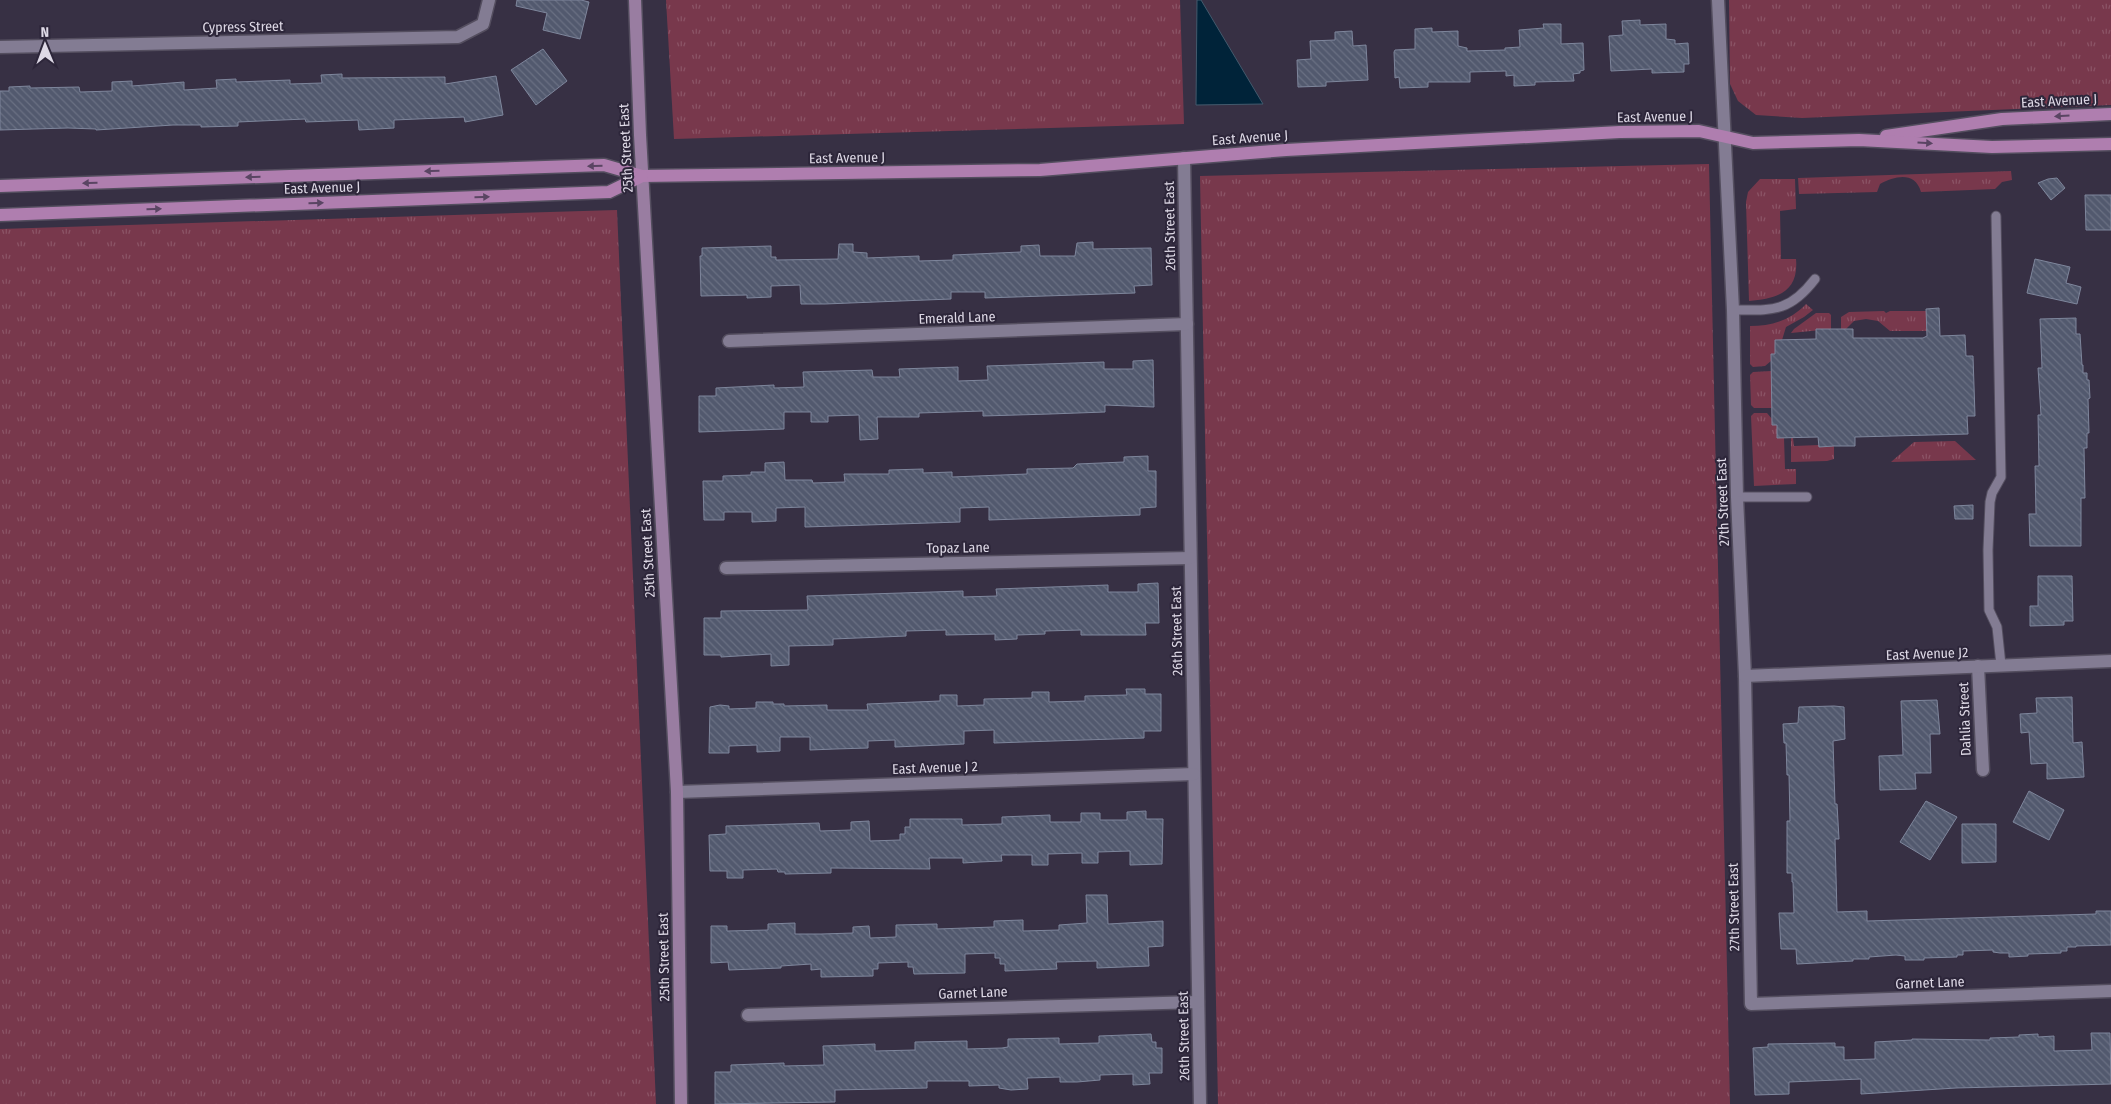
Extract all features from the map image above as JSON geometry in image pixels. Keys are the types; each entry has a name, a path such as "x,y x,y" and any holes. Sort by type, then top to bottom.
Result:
{"main road":[{"name":"East Avenue J","path":"1859,140 2002,119 2111,114"},
{"name":"East Avenue J","path":"0,186 604,166 642,176 1040,170 1286,150 1620,132 1699,131 1753,143 1859,140 1992,147 2111,144"},
{"name":"East Avenue J","path":"0,215 609,192 642,176"}],"street":[{"name":"Cypress Street","path":"0,47 458,37 483,24 489,0"},
{"name":"25th Street East","path":"635,0 642,176 677,792 681,1104"},
{"name":"27th Street East","path":"1718,0 1733,310 1737,497 1745,676 1751,1004"},
{"name":"26th Street East","path":"1184,158 1200,1104"},
{"name":"Emerald Lane","path":"730,341 1187,324"},
{"name":"Topaz Lane","path":"726,568 1190,558"},
{"name":"East Avenue J2","path":"1745,676 2111,661"},
{"name":"Dahlia Street","path":"1978,666 1983,770"},
{"name":"East Avenue J 2","path":"677,792 1194,774"},
{"name":"Garnet Lane","path":"1751,1004 2111,991"},
{"name":"Garnet Lane","path":"748,1015 1198,1002"}],"lane":[{"path":"1996,216 2001,477 1992,492 1989,509 1988,610 1997,627 2001,665"},
{"path":"1733,310 1770,310 1785,306 1796,299 1815,279"},
{"path":"1737,497 1807,497"}],"green space":[{"path":"666,0 1180,0 1184,124 674,139"},
{"path":"1729,0 2111,0 2111,105 1802,118 1756,115 1738,101 1730,84"},
{"path":"1709,164 1730,1104 1218,1104 1200,176"},
{"path":"2011,171 2012,180 2002,182 1995,189 1921,192 1914,181 1909,178 1898,177 1880,184 1877,192 1799,194 1798,178"},
{"path":"1760,179 1795,179 1796,209 1780,211 1781,259 1796,259 1796,270 1794,279 1784,292 1777,296 1749,301 1746,202 1748,192"},
{"path":"617,210 656,1104 0,1104 0,229"},
{"path":"1806,304 1813,310 1786,327 1782,340 1775,340 1775,354 1771,354 1771,361 1765,366 1753,367 1750,364 1750,326 1766,325 1781,321 1800,310"},
{"path":"1884,311 1886,313 1890,311 1928,311 1931,327 1927,327 1927,331 1890,331 1878,321 1866,319 1854,321 1846,329 1841,329 1841,317 1849,312"},
{"path":"1816,313 1829,313 1831,315 1831,329 1791,333 1794,329"},
{"path":"1771,371 1772,408 1754,408 1751,405 1750,375 1753,372"},
{"path":"1754,413 1767,413 1777,425 1777,438 1784,438 1785,469 1796,469 1796,484 1754,486 1751,416"},
{"path":"1791,438 1793,438 1794,446 1834,446 1834,459 1827,461 1791,462"},
{"path":"1955,441 1976,460 1891,462 1914,442"}],"water":[{"path":"1197,0 1201,0 1263,104 1196,105"}],"building":[{"path":"517,0 581,0 589,2 580,39 543,30 547,13 516,6"},
{"path":"1640,20 1640,25 1666,24 1666,39 1675,40 1675,44 1688,43 1689,64 1684,64 1684,72 1652,73 1652,69 1611,71 1609,36 1623,35 1622,21"},
{"path":"1543,24 1561,24 1561,44 1583,43 1584,70 1573,74 1574,81 1535,82 1535,85 1514,86 1514,75 1506,76 1506,71 1470,72 1470,82 1428,82 1428,87 1400,88 1399,77 1395,78 1394,52 1395,50 1415,49 1415,29 1432,28 1432,32 1458,31 1458,46 1467,48 1467,51 1505,50 1505,48 1520,47 1519,30 1544,28"},
{"path":"1352,31 1353,46 1366,45 1368,80 1326,82 1326,86 1298,87 1297,60 1311,59 1310,41 1335,40 1335,32"},
{"path":"543,49 567,81 536,105 511,70"},
{"path":"342,74 342,78 445,77 445,84 496,76 503,115 465,122 464,117 394,120 394,128 359,130 358,120 306,122 305,119 238,122 238,126 201,127 201,125 173,125 96,130 68,128 0,130 0,91 9,91 9,87 79,87 80,92 112,91 112,82 132,81 132,86 184,82 184,90 217,88 216,80 236,79 236,82 290,80 290,84 322,83 321,75"},
{"path":"2057,178 2065,188 2051,200 2038,183"},
{"path":"2085,195 2111,195 2111,230 2086,230"},
{"path":"1093,242 1093,249 1151,248 1152,285 1134,286 1135,293 985,298 985,292 951,292 951,299 825,304 801,304 800,285 771,286 771,297 747,298 747,295 701,296 700,256 702,256 702,248 771,246 771,257 776,257 776,260 838,259 839,244 853,244 853,252 867,253 867,258 919,256 919,261 953,260 953,255 1021,252 1021,246 1039,245 1040,256 1075,256 1077,243"},
{"path":"2035,259 2070,267 2066,283 2081,287 2077,304 2027,293"},
{"path":"1939,308 1940,336 1965,335 1966,356 1973,356 1975,416 1967,416 1968,434 1855,437 1855,446 1819,447 1818,437 1777,438 1777,425 1772,425 1771,354 1775,354 1775,340 1816,339 1816,329 1853,329 1853,338 1923,338 1927,336 1926,309"},
{"path":"2076,318 2076,334 2080,334 2083,373 2087,373 2087,380 2089,380 2090,398 2088,399 2089,433 2087,433 2087,448 2084,448 2085,498 2081,498 2081,546 2030,546 2029,514 2036,514 2035,466 2039,466 2038,415 2041,415 2038,368 2042,368 2040,319"},
{"path":"1153,360 1154,407 1105,405 1105,412 983,416 983,411 919,413 919,417 877,417 878,439 860,440 859,415 828,416 828,422 811,422 811,412 784,412 784,429 699,432 699,396 716,396 716,388 774,385 774,388 804,387 803,372 872,370 873,377 900,377 899,369 958,367 958,381 988,380 987,366 1104,362 1104,369 1133,369 1133,361"},
{"path":"1148,456 1148,471 1156,471 1156,507 1140,508 1140,515 989,520 989,507 960,508 960,522 805,527 805,507 776,508 776,521 752,522 752,512 724,512 724,520 704,520 703,481 723,481 723,476 751,475 751,472 765,472 765,463 784,462 785,480 812,480 813,483 845,482 844,474 889,474 889,470 923,469 923,473 952,472 952,477 1027,474 1027,469 1073,468 1077,464 1124,462 1124,457"},
{"path":"1973,505 1973,519 1955,519 1954,506"},
{"path":"2038,576 2072,576 2073,621 2064,621 2064,625 2030,626 2030,606 2038,606"},
{"path":"1158,583 1159,623 1145,623 1146,635 1081,635 1081,630 1045,631 1045,634 1017,635 1017,639 995,640 995,634 946,635 946,630 906,631 906,636 833,639 833,645 789,646 789,665 771,666 771,654 721,657 721,655 704,655 704,618 721,618 721,611 808,610 807,596 963,591 963,597 997,596 996,589 1108,585 1108,592 1138,592 1138,584"},
{"path":"1126,689 1145,689 1145,694 1161,694 1161,731 1144,731 1144,738 994,743 994,730 964,731 964,744 895,747 895,740 868,741 868,748 810,750 810,737 780,737 780,751 757,752 757,745 729,746 729,753 709,753 710,707 720,705 729,706 729,709 756,708 756,702 773,702 773,704 784,704 784,706 827,705 827,710 868,710 867,704 940,701 940,695 957,695 957,706 984,705 984,699 1032,698 1032,692 1049,692 1049,702 1085,701 1085,696 1127,695"},
{"path":"2072,697 2073,743 2082,742 2084,777 2047,779 2047,763 2031,764 2029,732 2021,733 2020,714 2037,713 2036,698"},
{"path":"1937,700 1940,734 1930,734 1931,773 1915,773 1916,789 1880,790 1879,756 1903,755 1901,701"},
{"path":"1799,707 1844,707 1845,739 1833,741 1835,804 1837,804 1839,839 1835,839 1837,912 1867,911 1867,921 2096,914 2096,911 2111,911 2111,945 2067,947 2067,951 2061,951 2061,953 2028,954 2028,956 2009,957 2009,953 1993,952 1993,950 1963,951 1963,955 1957,955 1957,957 1924,958 1924,960 1905,960 1905,956 1896,955 1853,959 1853,961 1797,964 1796,949 1781,949 1779,913 1794,913 1792,873 1787,873 1787,821 1790,821 1789,775 1787,775 1786,743 1784,743 1783,724 1798,723"},
{"path":"2029,791 2064,810 2049,840 2013,822"},
{"path":"1926,801 1957,817 1930,860 1900,842"},
{"path":"1146,811 1146,819 1163,819 1162,864 1130,865 1130,851 1098,852 1098,863 1082,863 1082,853 1048,854 1048,865 1032,865 1032,855 1001,855 1002,861 963,863 963,858 929,858 930,869 831,868 831,873 785,874 785,872 778,872 777,869 743,870 743,878 727,878 727,871 710,871 709,835 726,834 726,826 819,823 820,831 851,830 851,822 869,821 870,841 900,840 900,834 905,834 905,827 910,827 910,819 962,819 962,825 1002,824 1002,817 1050,815 1050,822 1081,822 1081,813 1100,813 1100,820 1127,820 1127,812"},
{"path":"1962,824 1996,824 1996,862 1962,863"},
{"path":"1086,895 1107,895 1108,924 1163,921 1163,946 1148,947 1149,966 1097,968 1097,961 1056,962 1057,969 1005,971 1005,964 1000,964 1000,958 995,958 995,953 965,954 965,973 914,974 913,967 908,967 908,962 878,963 878,969 873,969 873,976 821,977 821,969 811,970 811,964 781,966 781,968 729,970 728,962 711,963 711,926 727,926 727,931 768,930 768,924 795,923 795,934 821,934 853,933 853,927 869,926 870,938 896,937 896,925 937,924 937,929 994,927 994,921 1023,920 1023,931 1059,930 1059,925 1087,923"},
{"path":"2091,1033 2110,1033 2111,1084 1956,1088 1861,1094 1861,1079 1789,1082 1789,1094 1755,1095 1753,1048 1768,1047 1768,1044 1835,1043 1835,1047 1844,1047 1844,1060 1875,1059 1875,1042 1912,1039 1990,1040 1990,1038 2038,1034 2038,1037 2054,1036 2054,1051 2092,1050"},
{"path":"1151,1034 1152,1042 1156,1042 1156,1048 1162,1048 1162,1073 1149,1073 1150,1084 1133,1085 1133,1074 1100,1075 1100,1080 1077,1082 1060,1082 1060,1077 1027,1078 1028,1089 1011,1090 999,1088 999,1085 969,1086 969,1081 927,1081 927,1088 835,1090 835,1102 715,1104 715,1072 731,1072 731,1065 784,1063 784,1066 824,1065 823,1046 875,1044 875,1051 915,1050 915,1042 967,1041 967,1049 1002,1048 1008,1047 1008,1039 1059,1038 1059,1044 1099,1043 1099,1036"}]}
